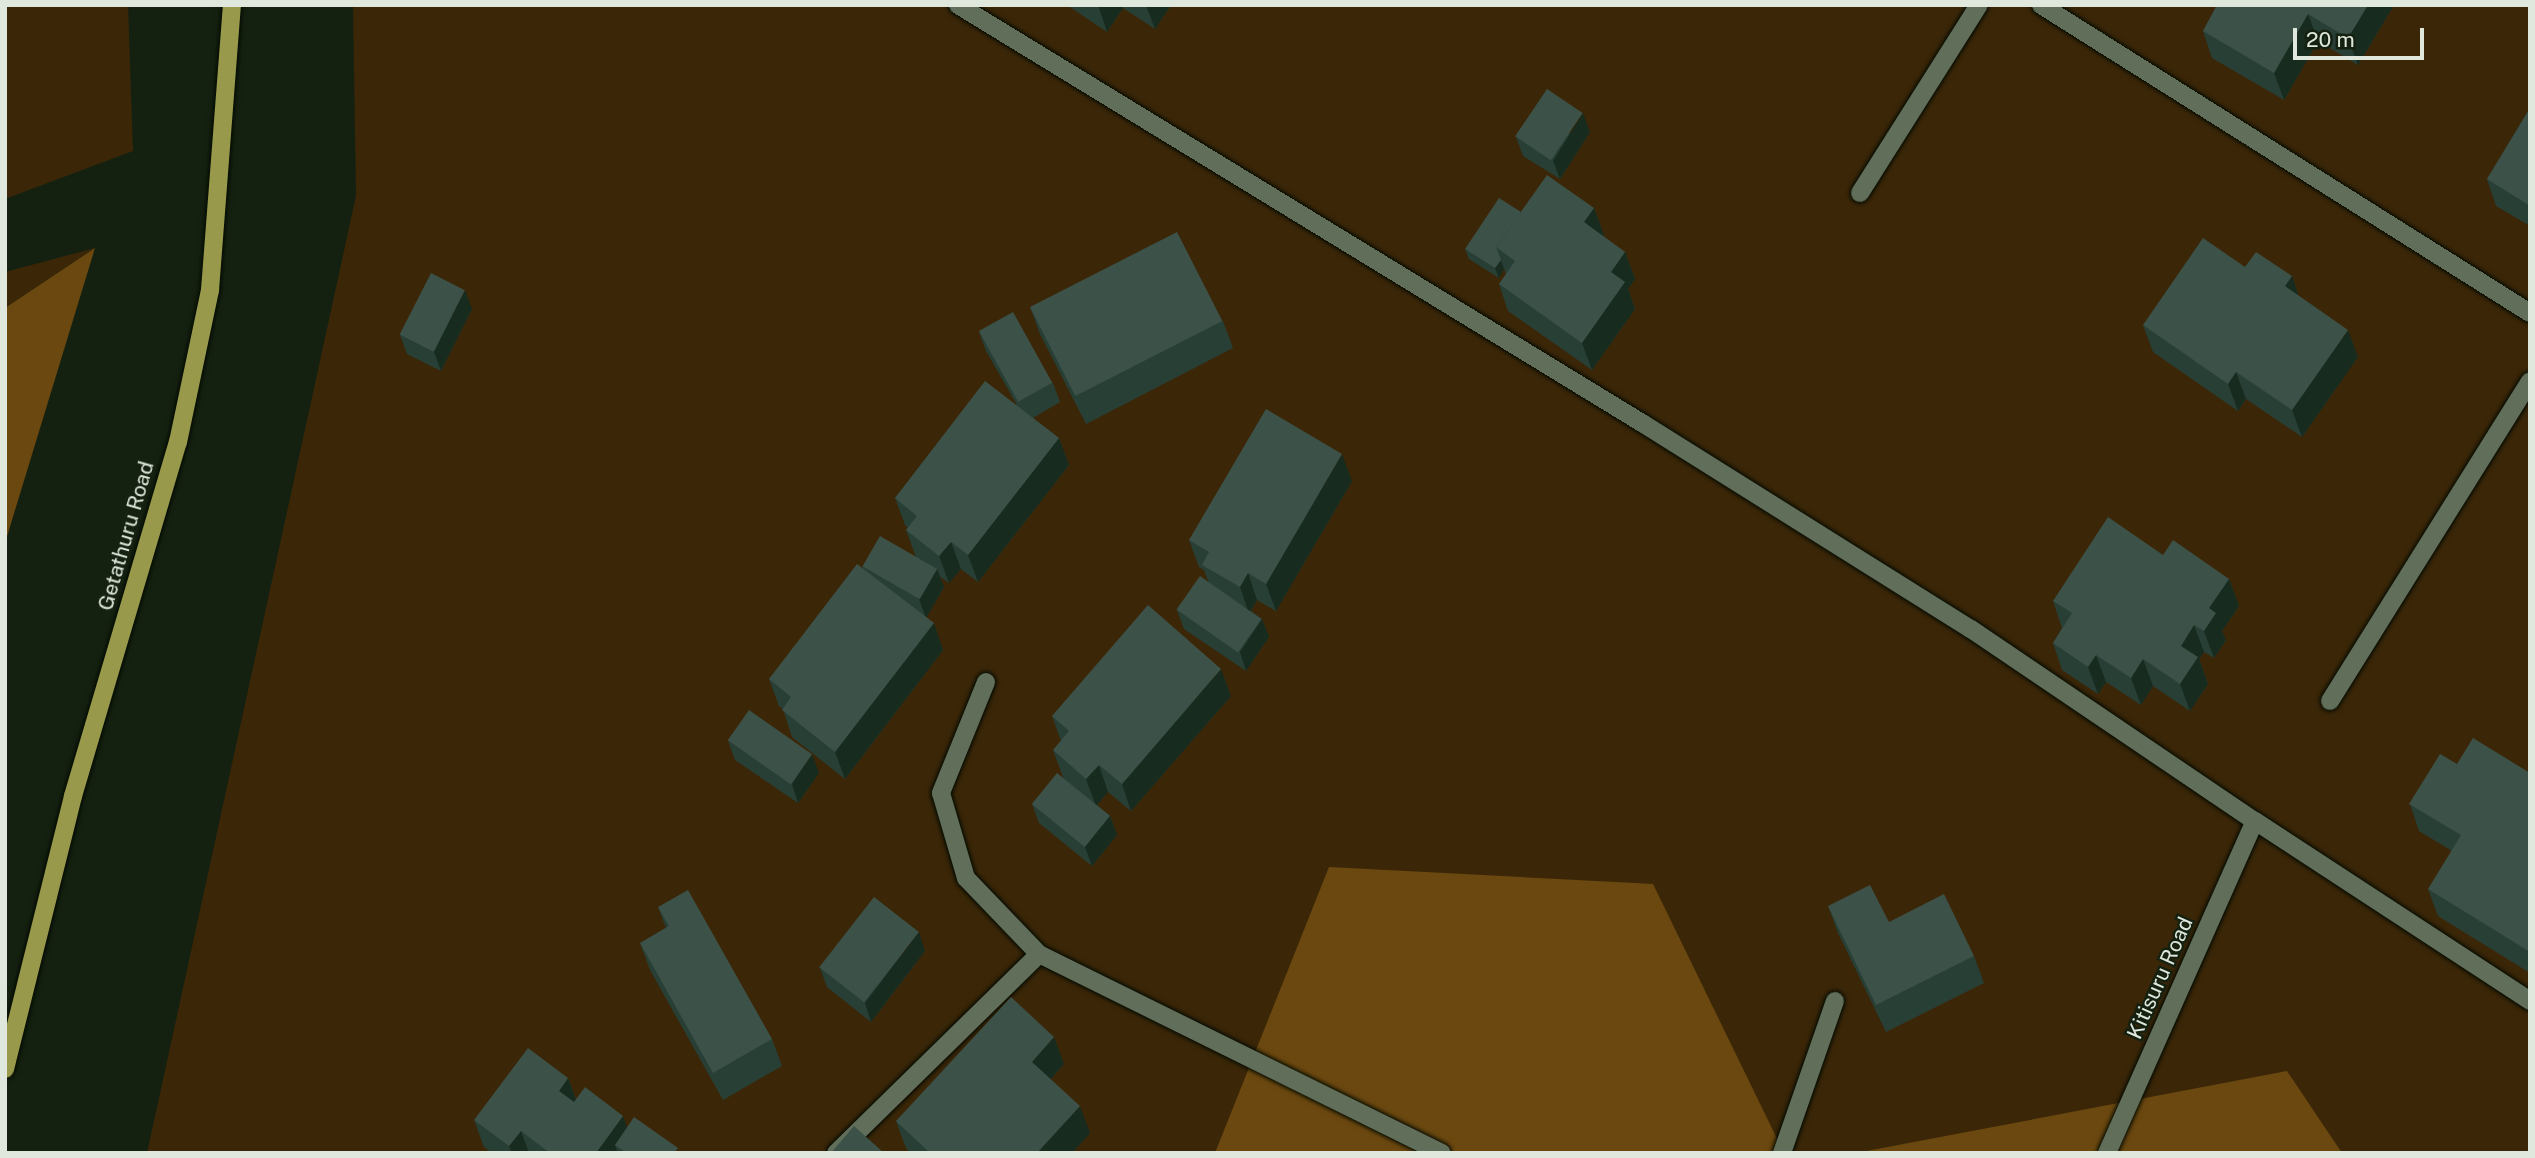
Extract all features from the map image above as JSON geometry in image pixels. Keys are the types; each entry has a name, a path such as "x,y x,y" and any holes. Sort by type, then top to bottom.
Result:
{"main road":[{"name":"Getathuru Road","path":"5,1069 70,808 178,442 208,303 232,5"}],"street":[{"path":"958,5 1631,416 1971,629 2255,821 2530,1001"},
{"path":"1860,193 1979,5"},
{"path":"2041,5 2530,313"},
{"path":"2330,701 2530,382"},
{"path":"986,682 941,793 966,878 1040,954 1442,1153"},
{"name":"Kitisuru Road","path":"2107,1153 2255,821"},
{"path":"836,1153 1040,954"},
{"path":"1782,1153 1835,1001"}],"shaded area":[{"path":"5,5 128,5 133,151 5,199"},
{"path":"353,5 2530,5 2530,1153 147,1153 356,196"},
{"path":"95,248 5,308 5,272"},
{"path":"95,248 5,543 5,308"},
{"path":"1329,867 1653,884 1784,1153 1215,1153"},
{"path":"2287,1071 2342,1153 1856,1153"}],"building":[{"path":"2217,5 2368,5 2348,38 2308,14 2274,73 2203,31"},
{"path":"1547,89 1583,113 1551,160 1515,136"},
{"path":"2530,108 2530,206 2487,179"},
{"path":"1547,175 1594,208 1584,222 1625,252 1611,272 1625,282 1582,343 1499,284 1515,261 1496,247"},
{"path":"1499,198 1521,212 1496,247 1501,260 1495,268 1465,249"},
{"path":"1177,232 1222,321 1075,396 1030,307"},
{"path":"2203,238 2245,267 2256,252 2292,276 2285,286 2348,330 2292,410 2236,372 2228,384 2143,325"},
{"path":"431,273 465,290 434,352 400,334"},
{"path":"1013,312 1052,383 1018,402 979,331"},
{"path":"985,381 1059,438 968,555 951,542 939,556 906,530 917,516 895,498"},
{"path":"1266,409 1342,454 1266,584 1248,573 1240,587 1202,565 1209,552 1189,540"},
{"path":"2108,517 2163,555 2173,540 2229,579 2209,608 2216,613 2204,631 2194,625 2181,646 2198,657 2180,684 2143,659 2131,678 2096,655 2088,667 2053,643 2072,613 2053,601"},
{"path":"880,536 937,569 920,599 862,566"},
{"path":"857,564 934,623 835,752 782,710 791,697 769,679"},
{"path":"1200,576 1261,619 1238,653 1176,610"},
{"path":"1148,605 1221,669 1122,784 1099,765 1086,779 1053,750 1069,731 1052,716"},
{"path":"749,710 812,754 791,784 728,740"},
{"path":"2473,738 2530,773 2530,952 2428,889 2461,835 2409,804 2440,754 2457,764"},
{"path":"1057,773 1110,816 1085,847 1032,804"},
{"path":"1870,885 1889,922 1944,894 1974,956 1876,1005 1828,906"},
{"path":"688,890 772,1039 713,1073 640,943 669,926 658,907"},
{"path":"874,897 919,932 864,1002 819,967"},
{"path":"1011,997 1054,1037 1032,1062 1080,1106 1037,1153 930,1153 896,1121"},
{"path":"528,1048 568,1078 559,1091 574,1102 585,1087 623,1116 596,1153 550,1153 521,1131 509,1146 474,1120"},
{"path":"634,1117 678,1148 674,1153 627,1153 615,1145"},
{"path":"854,1126 884,1153 831,1153"}]}
